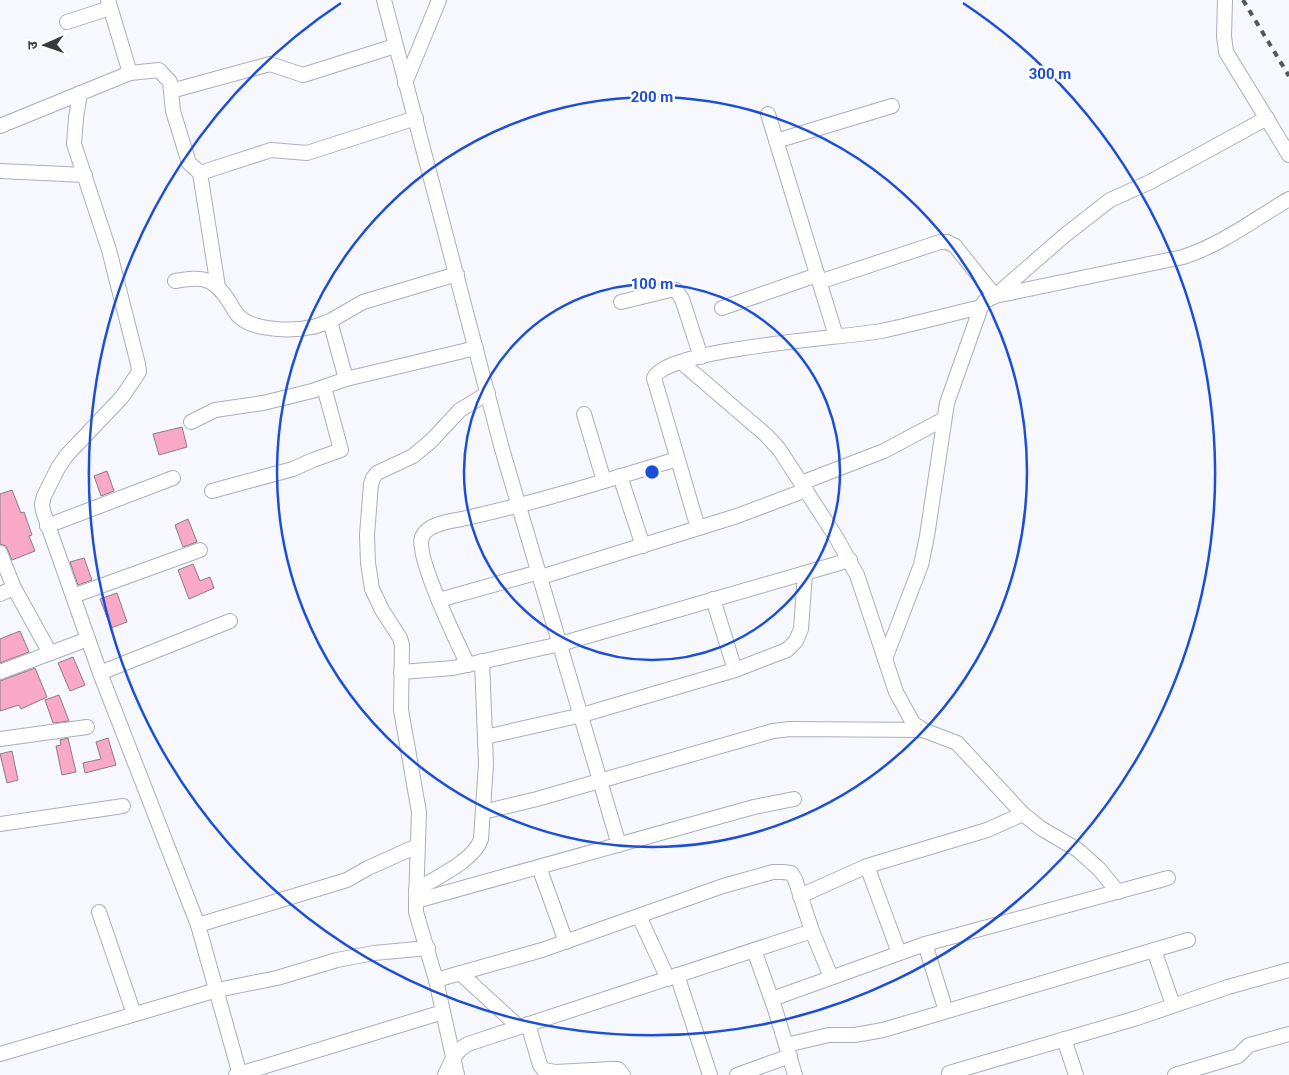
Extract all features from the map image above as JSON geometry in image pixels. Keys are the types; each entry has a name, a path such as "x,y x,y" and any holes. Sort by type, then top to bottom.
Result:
{"street":[{"path":"384,0 488,393 619,845"},
{"path":"406,83 439,0"},
{"path":"1225,0 1224,36 1226,52 1289,155"},
{"path":"67,22 109,4 130,73"},
{"path":"171,91 270,64 304,75 395,46"},
{"path":"0,126 130,73 159,70 170,82 173,111 189,163 200,173 218,287"},
{"path":"80,93 74,144 109,250 139,372 122,397 66,456 58,468 42,504 47,526 100,673 198,925 239,1075 443,1012"},
{"path":"776,141 892,106"},
{"path":"768,114 836,336"},
{"path":"200,173 270,150 308,152 416,118"},
{"path":"885,660 921,565 949,392 981,307 1064,236 1110,200 1150,182 1266,118"},
{"path":"0,171 85,175"},
{"path":"995,296 1197,252 1222,240 1289,199"},
{"path":"722,308 932,244 947,242 955,246 995,296"},
{"path":"175,281 195,277 210,281 224,293 240,318 251,324 263,327 298,330 330,321 363,302 457,274"},
{"path":"620,302 676,290 682,299 701,357"},
{"path":"698,528 654,378 656,373 681,362 769,343 880,331 981,307"},
{"path":"330,321 346,379"},
{"path":"191,422 215,410 263,403 324,387 346,379 476,348"},
{"path":"681,362 766,435 779,449 804,486 850,560 896,692 913,723 923,730 957,743 1022,814 1037,826 1078,850 1099,869 1118,892"},
{"path":"212,491 293,469 341,450 324,387"},
{"path":"458,1075 428,948 416,912 417,846 420,812 401,710 402,645 374,596 370,577 367,536 371,484 377,473 413,456 431,441 460,410 488,393"},
{"path":"584,414 604,481"},
{"path":"439,600 642,546 736,516 884,450 944,419"},
{"path":"468,665 439,600 422,551 422,537 425,532 450,521 520,506 677,459"},
{"path":"620,476 642,546"},
{"path":"47,526 173,478"},
{"path":"73,596 200,550"},
{"path":"0,553 14,588 50,653"},
{"path":"401,672 452,668 560,644 850,560"},
{"path":"485,737 582,715 735,670 787,650 796,641 801,629 805,573"},
{"path":"0,594 14,588"},
{"path":"713,600 735,670"},
{"path":"100,673 230,621"},
{"path":"0,672 88,639"},
{"path":"416,896 462,862 479,846 481,839 486,764 482,661"},
{"path":"0,739 87,727"},
{"path":"483,812 782,730 923,730"},
{"path":"416,896 538,867 754,807 794,799"},
{"path":"0,824 123,806"},
{"path":"800,896 867,866 987,830 1022,814"},
{"path":"198,925 347,880 368,868 417,846"},
{"path":"867,866 899,953"},
{"path":"538,867 566,942"},
{"path":"436,980 566,942 723,886 773,872 791,873 795,879 812,931 831,977"},
{"path":"772,999 924,944 1168,878"},
{"path":"99,912 134,1014"},
{"path":"639,916 673,977 710,1075"},
{"path":"445,1075 453,1056 468,1044 812,931"},
{"path":"737,1075 788,1050 829,1035 855,1035 883,1030 1188,940"},
{"path":"924,944 946,1011"},
{"path":"0,1054 217,990 277,978 346,958 374,953 428,948"},
{"path":"754,950 796,1075"},
{"path":"1154,950 1173,1006"},
{"path":"949,1074 1173,1006 1228,987 1289,970"},
{"path":"460,973 524,1026 544,1070 555,1072 618,1069 623,1075"},
{"path":"1175,1075 1238,1056 1248,1045 1289,1034"},
{"path":"1064,1039 1076,1075"}],"building":[{"path":"182,427 187,447 159,455 153,434"},
{"path":"107,471 114,491 101,496 94,476"},
{"path":"12,490 21,513 24,512 32,535 29,536 35,551 12,560 6,546 0,544 0,494"},
{"path":"188,519 197,542 183,547 175,525"},
{"path":"84,558 92,580 78,585 70,562"},
{"path":"193,564 200,581 210,577 214,588 189,599 178,570"},
{"path":"117,593 127,622 111,628 100,599"},
{"path":"20,631 29,652 0,663 0,639"},
{"path":"73,657 85,685 70,691 58,663"},
{"path":"35,668 47,697 21,709 19,705 0,711 0,681"},
{"path":"59,695 69,721 53,723 45,700"},
{"path":"68,738 76,772 62,775 56,746 61,745 60,740"},
{"path":"108,738 116,765 85,773 83,763 101,759 96,742"},
{"path":"12,751 18,780 7,783 0,754"}],"railway":[{"path":"1243,0 1289,76"}]}
